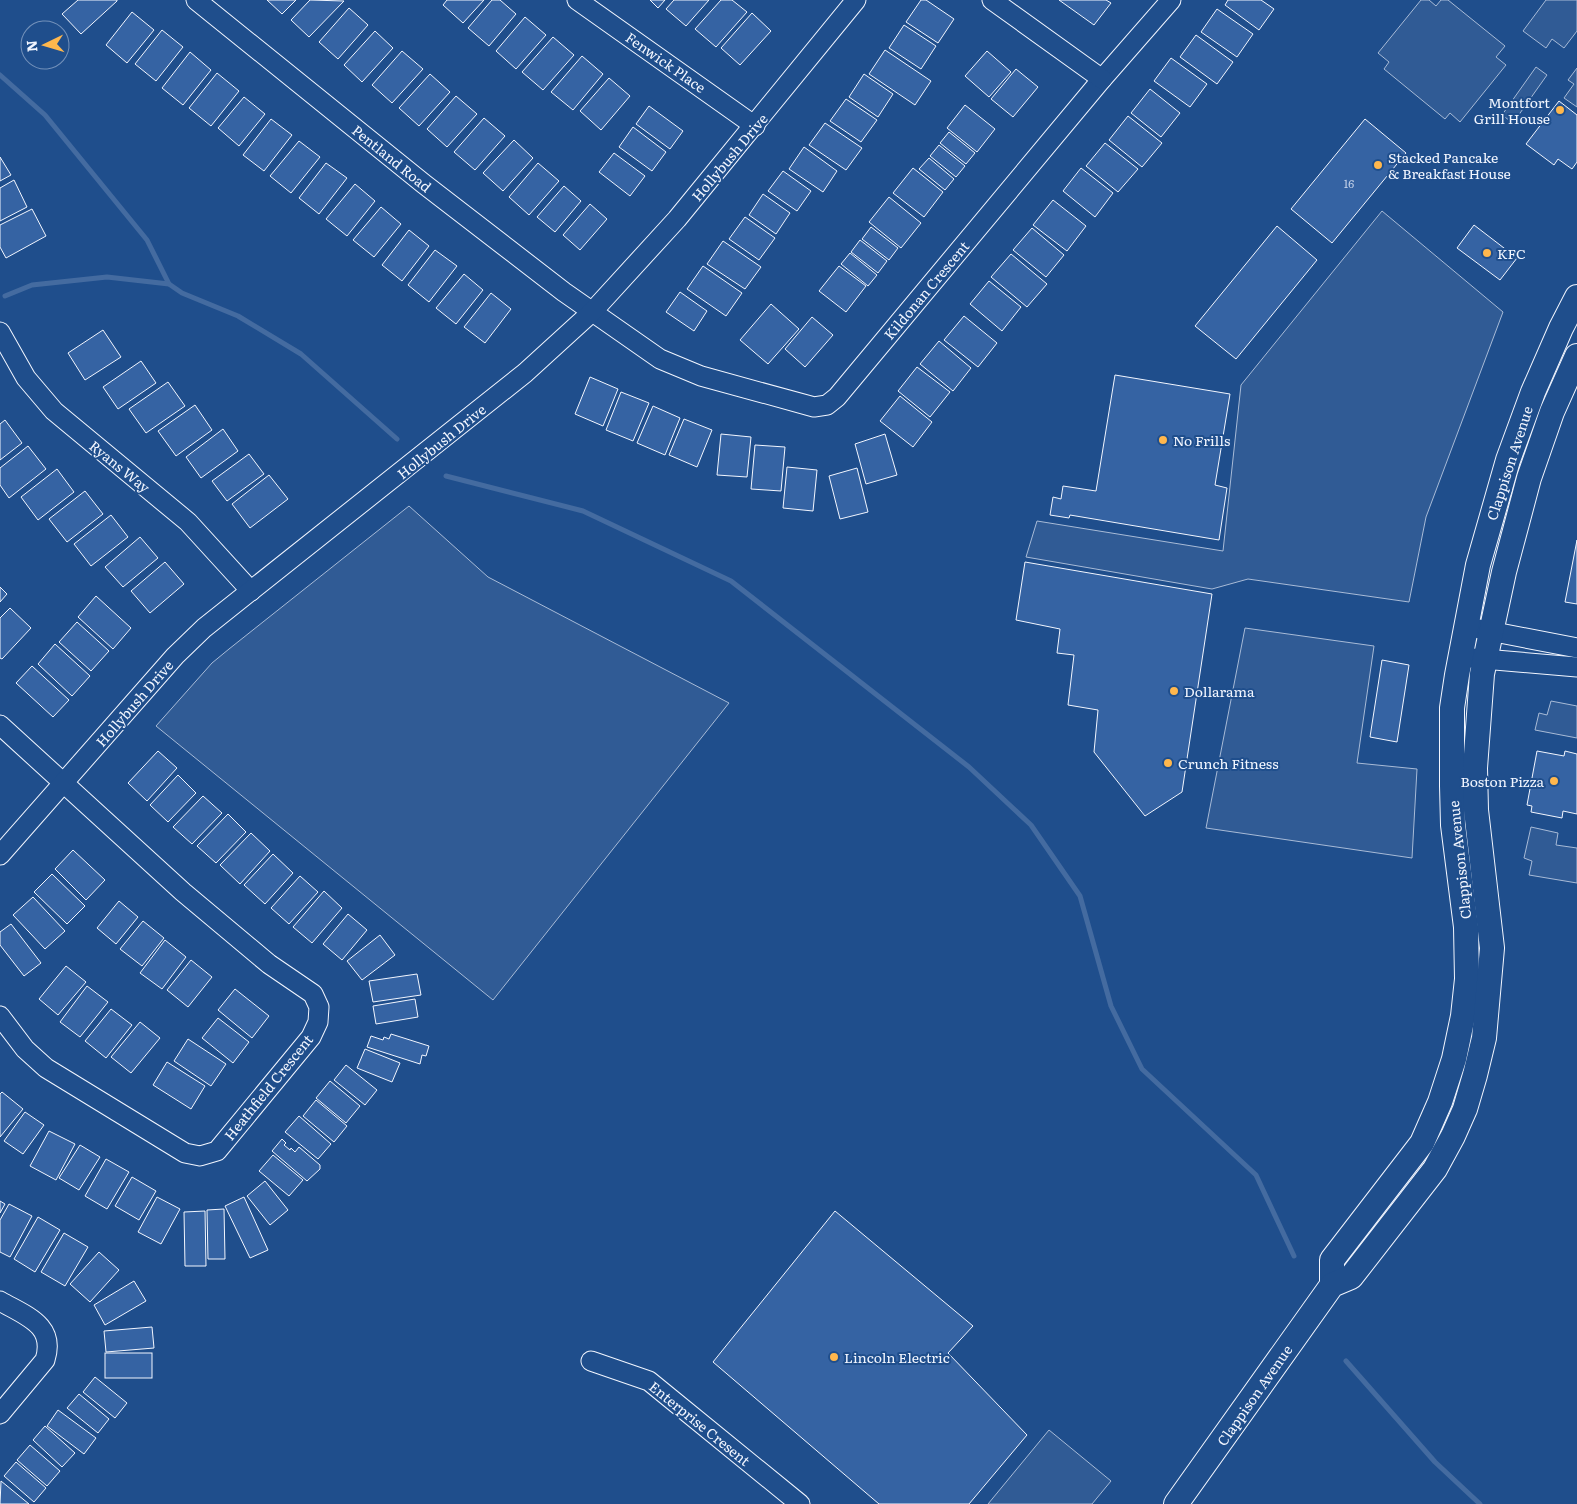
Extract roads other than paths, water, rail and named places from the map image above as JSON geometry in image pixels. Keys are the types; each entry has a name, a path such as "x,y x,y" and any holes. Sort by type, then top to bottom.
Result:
{"main road":[{"name":"Clappison Avenue","path":"1332,1286 1332,1260 1422,1143 1440,1102 1457,1047 1467,978 1466,927 1453,825 1452,786 1452,708 1460,657 1487,530 1510,452 1560,328 1577,298"},
{"name":"Clappison Avenue","path":"1176,1504 1332,1286 1351,1278 1435,1169 1465,1109 1484,1038 1492,948 1476,810 1474,768 1485,659 1490,631 1529,478 1552,412 1577,356"},
{"path":"1457,1047 1480,1055"},
{"path":"1383,1194 1402,1211"}],"street":[{"name":"Pentland Road","path":"196,0 424,184 564,292 593,311"},
{"name":"Fenwick Place","path":"577,0 755,126"},
{"name":"Hollybush Drive","path":"0,855 175,656 204,628 525,373 593,311 677,219 755,126 856,0"},
{"path":"992,0 1102,79"},
{"name":"Kildonan Crescent","path":"593,311 660,359 680,369 814,407 828,405 1102,79 1171,0"},
{"name":"Ryans Way","path":"0,332 26,378 54,411 188,522 251,591"},
{"path":"1465,627 1577,648"},
{"path":"1460,657 1577,668"},
{"name":"Heathfield Crescent","path":"0,725 183,892 269,964 313,994 319,1007 318,1022 311,1037 217,1151 200,1156 185,1153 46,1068 25,1049 0,1016"},
{"path":"0,1301 38,1324 45,1331 48,1349 45,1360 0,1414"},
{"name":"Enterprise Cresent","path":"591,1361 649,1381 800,1504"}],"waterway":[{"path":"0,75 45,115 147,240 169,284"},
{"path":"5,296 32,285 107,277 169,284 182,293 238,316 301,354 397,439"},
{"path":"446,476 583,511 731,581 969,767 1031,825 1080,896 1111,1006 1142,1069 1256,1175 1294,1256"},
{"path":"1346,1361 1435,1462 1480,1504"}],"place":[{"name":"Montfort Grill House","path":"1560,110"},
{"name":"Stacked Pancake & Breakfast House","path":"1378,165"},
{"name":"KFC","path":"1487,253"},
{"name":"No Frills","path":"1163,440"},
{"name":"Dollarama","path":"1174,691"},
{"name":"Crunch Fitness","path":"1168,763"},
{"name":"Boston Pizza","path":"1554,781"},
{"name":"Lincoln Electric","path":"834,1357"}]}
